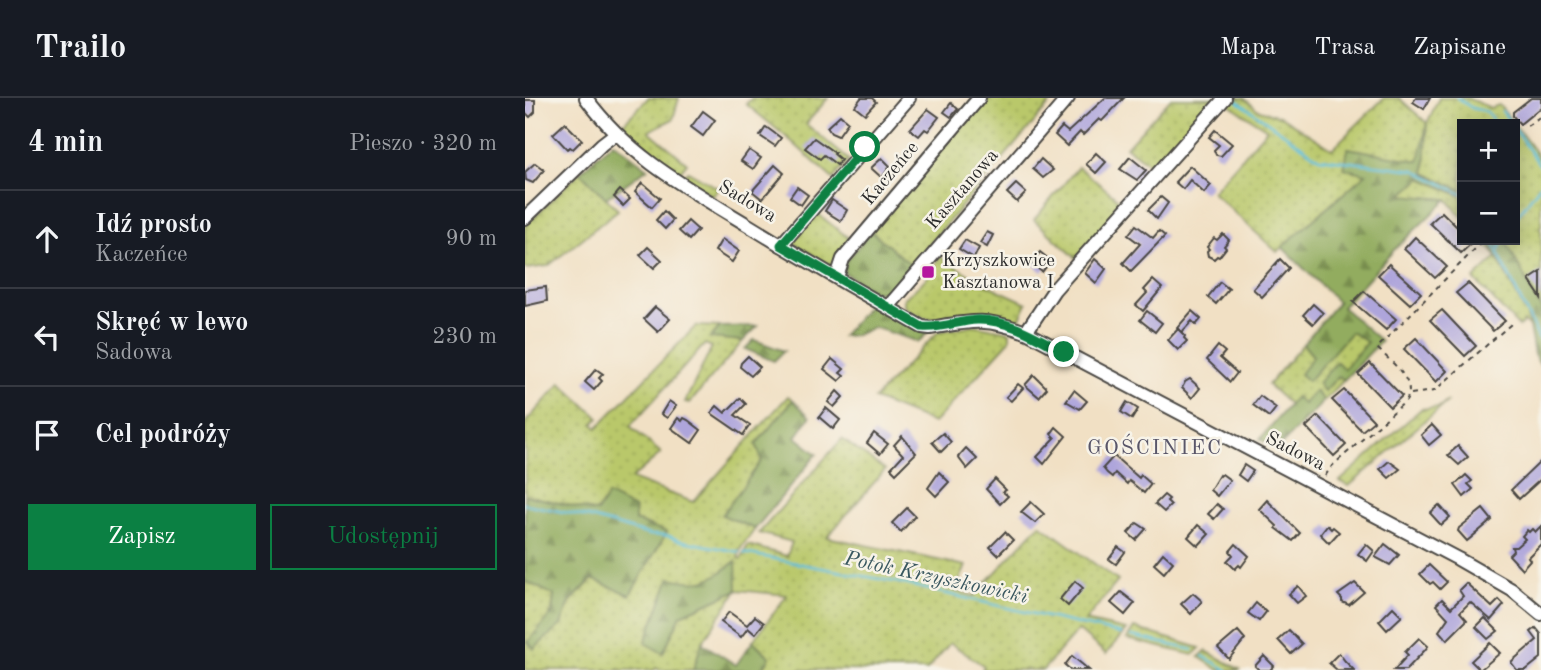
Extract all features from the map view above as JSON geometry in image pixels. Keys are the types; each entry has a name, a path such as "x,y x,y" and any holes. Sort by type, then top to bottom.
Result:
{"street":[{"name":"Sadowa","path":"586,98 615,134 657,169 922,327 978,320 1025,332 1458,559 1512,590 1541,614"},
{"name":"Kaczeńce","path":"781,245 909,98"},
{"name":"Kaczeńce","path":"837,277 843,259 979,98"},
{"name":"Kasztanowa","path":"888,307 1068,98"},
{"path":"1025,332 1054,290 1225,98"},
{"path":"525,218 615,134"}],"path":[{"path":"1527,126 1541,116"},
{"path":"1323,478 1332,466 1406,401 1410,394 1402,374 1377,348 1479,245"},
{"path":"1410,394 1434,391 1511,324"}],"green space":[{"path":"648,98 679,98 673,119 649,131 687,163 678,174 619,128"},
{"path":"752,98 828,98 806,124 849,160 833,179 746,104"},
{"path":"984,98 1055,98 911,265 871,231"},
{"path":"1171,98 1220,98 1157,170 1126,147"},
{"path":"1231,98 1244,98 1257,109 1282,117 1332,149 1384,98 1399,98 1427,123 1439,98 1467,98 1491,108 1499,105 1510,119 1457,119 1457,188 1425,173 1427,130 1420,161 1367,173 1277,252 1212,192 1267,129 1227,103"},
{"path":"1427,124 1425,173 1457,188 1457,194 1421,178 1402,195 1447,199 1394,250 1342,307 1381,341 1344,380 1339,376 1324,391 1318,383 1337,362 1344,369 1367,342 1351,332 1308,381 1300,374 1313,356 1303,344 1338,302 1282,247 1366,174 1344,168 1348,148 1419,161"},
{"path":"1520,132 1541,160 1541,309 1508,245 1520,245"},
{"path":"613,142 648,168 606,198 580,172"},
{"path":"1078,167 1126,205 1076,258 1034,220"},
{"path":"688,171 718,188 713,196 683,177"},
{"path":"580,172 618,210 548,266 525,269 525,226"},
{"path":"1421,178 1457,194 1457,211 1447,199 1401,196"},
{"path":"814,211 855,243 835,268 789,240"},
{"path":"871,231 911,265 888,291 874,292 843,272 846,261"},
{"path":"1491,245 1508,245 1541,309 1541,366 1534,355 1527,315"},
{"path":"939,256 981,282 1027,303 1019,320 985,312 933,319 914,313 904,306 904,298 925,280"},
{"path":"1497,257 1527,315 1530,328 1524,322 1519,327 1474,279"},
{"path":"871,303 927,333 919,342 873,327 856,335 842,336"},
{"path":"974,325 1010,332 1010,340 934,423 874,399 938,332"},
{"path":"696,326 720,327 711,338 743,341 690,403 685,402 712,347 705,344 630,426 661,453 631,479 693,502 788,396 793,400 756,444 762,460 723,515 755,529 741,548 738,558 741,559 748,545 787,556 792,542 759,533 842,439 885,470 827,537 966,566 955,591 974,596 1040,524 1118,581 1085,621 1126,630 1106,654 1078,630 1043,670 982,670 984,666 950,643 927,670 762,670 770,657 753,641 787,595 737,590 702,643 693,670 525,670 525,581 554,594 552,613 528,642 561,625 570,602 593,579 667,532 635,521 608,495 597,512 525,495 525,423 561,383 599,418 593,424 597,428","holes":["735,562 737,590 681,615 693,583 710,581"]},
{"path":"758,326 743,341 710,338 720,327"},
{"path":"1351,332 1367,342 1344,370 1336,362 1319,383 1324,391 1339,376 1344,380 1324,401 1315,391 1303,404 1296,397 1289,404 1268,385 1303,344 1313,356"},
{"path":"754,340 784,351 774,361 745,349"},
{"path":"1315,391 1324,401 1277,449 1260,439 1296,397 1303,404"},
{"path":"793,400 810,417 796,437 817,454 755,529 722,515 762,460 756,444"},
{"path":"1448,401 1349,486 1340,481 1421,409 1439,407"},
{"path":"525,495 597,512 608,495 635,509 635,521 667,532 630,595 592,579 570,602 561,625 534,649 528,642 552,613 554,595 525,581"},
{"path":"736,561 737,590 681,615 663,653 645,643 670,578 691,582 706,580"},
{"path":"1134,628 1200,648 1193,655 1127,639"},
{"path":"753,641 770,657 762,670 693,670 702,643 736,665"},
{"path":"1206,651 1241,670 1219,670 1199,657"}],"building":[{"path":"861,98 872,98 876,102 865,114 855,106"},
{"path":"1105,98 1124,98 1102,121 1099,119 1083,135 1080,132 1067,146 1055,135 1062,127 1068,132"},
{"path":"1416,98 1430,98 1424,109 1413,102"},
{"path":"1531,98 1541,98 1541,107 1520,124 1520,119 1516,119 1513,112"},
{"path":"525,100 535,100 535,112 530,117 525,112"},
{"path":"951,103 958,109 951,117 944,112"},
{"path":"928,109 939,117 928,131 925,129 919,136 910,129"},
{"path":"703,111 715,120 703,136 691,127"},
{"path":"840,115 848,122 838,136 831,133 827,127"},
{"path":"565,123 582,140 573,149 567,149 553,134"},
{"path":"766,127 781,138 775,146 760,136"},
{"path":"1215,130 1232,144 1221,156 1216,155 1214,150 1219,145 1209,137"},
{"path":"814,138 841,160 837,165 824,155 820,159 805,148"},
{"path":"749,150 761,158 753,169 741,161"},
{"path":"1096,153 1106,162 1096,173 1086,164"},
{"path":"1130,157 1146,170 1137,180 1120,169"},
{"path":"882,158 890,166 882,178 871,168"},
{"path":"1041,159 1053,170 1043,178 1033,169"},
{"path":"535,163 544,170 533,183 526,180 525,172"},
{"path":"775,165 784,173 762,199 752,191"},
{"path":"1190,166 1211,185 1204,193 1190,180 1183,189 1175,182"},
{"path":"642,183 660,198 652,207 635,192"},
{"path":"1016,184 1026,193 1017,202 1007,193"},
{"path":"797,187 808,195 801,205 790,197"},
{"path":"620,190 630,199 623,206 614,197"},
{"path":"1161,197 1168,203 1157,219 1148,210"},
{"path":"832,200 847,210 841,221 825,211"},
{"path":"664,211 673,220 665,229 656,220"},
{"path":"1442,212 1457,227 1457,245 1470,245 1461,253 1430,223"},
{"path":"688,221 698,230 689,240 679,231"},
{"path":"1136,225 1153,238 1159,231 1165,236 1131,271 1123,263 1140,244 1128,235"},
{"path":"987,232 993,235 987,247 980,243"},
{"path":"1223,234 1229,240 1224,246 1226,248 1219,257 1214,259 1208,256 1207,247 1214,238 1217,240"},
{"path":"1415,237 1447,267 1435,278 1404,249"},
{"path":"722,239 739,251 732,262 715,251"},
{"path":"965,240 979,248 974,258 959,249"},
{"path":"648,247 662,260 654,268 640,255"},
{"path":"1040,252 1051,261 1042,272 1031,263"},
{"path":"1095,259 1106,269 1096,283 1085,273"},
{"path":"1280,259 1289,268 1262,297 1253,289"},
{"path":"1389,264 1421,293 1410,304 1378,275"},
{"path":"1541,272 1541,298 1529,280"},
{"path":"1153,280 1162,288 1143,311 1136,305 1147,293 1144,290"},
{"path":"1220,282 1229,289 1216,304 1208,297"},
{"path":"1468,283 1505,321 1493,331 1456,293"},
{"path":"546,287 547,301 525,306 525,290"},
{"path":"1364,291 1396,319 1386,330 1353,302"},
{"path":"1313,304 1323,313 1313,324 1303,315"},
{"path":"655,307 670,319 658,332 644,319"},
{"path":"1442,310 1476,346 1465,356 1430,320"},
{"path":"1147,311 1162,323 1155,332 1140,320"},
{"path":"1192,311 1201,319 1196,325 1192,321 1182,332 1177,328"},
{"path":"1178,329 1187,341 1178,350 1168,340"},
{"path":"1416,338 1447,371 1436,382 1404,349"},
{"path":"1218,346 1225,352 1220,358 1237,373 1230,382 1207,360"},
{"path":"748,356 760,367 751,376 740,367"},
{"path":"832,359 844,369 840,373 844,376 839,381 824,369"},
{"path":"1370,363 1402,396 1390,407 1358,374"},
{"path":"596,369 603,374 599,378 602,381 594,390 585,382"},
{"path":"1034,375 1047,388 1039,397 1025,385"},
{"path":"1190,379 1200,388 1192,398 1182,388"},
{"path":"1018,384 1023,388 1011,401 1006,397"},
{"path":"1074,390 1087,401 1080,409 1066,401"},
{"path":"1344,390 1374,421 1362,431 1332,400"},
{"path":"837,391 843,397 834,407 828,402"},
{"path":"1260,396 1276,408 1269,417 1253,405"},
{"path":"740,398 746,404 735,415 750,425 743,435 711,413 717,406 725,413"},
{"path":"669,401 676,406 667,418 661,414"},
{"path":"1127,402 1138,409 1132,419 1121,412"},
{"path":"826,408 840,420 833,429 819,417"},
{"path":"1318,416 1346,445 1334,456 1306,427"},
{"path":"678,418 682,421 684,418 688,420 701,430 692,443 671,428"},
{"path":"1432,425 1441,435 1429,445 1421,435"},
{"path":"1056,427 1066,436 1044,464 1037,457 1055,438 1051,434"},
{"path":"874,433 888,444 880,454 867,443"},
{"path":"943,433 951,442 941,452 932,442"},
{"path":"902,436 916,453 896,473 891,468 903,455 894,445"},
{"path":"1458,446 1468,457 1459,465 1448,455"},
{"path":"966,448 977,459 967,469 958,457"},
{"path":"1114,456 1139,478 1141,475 1151,484 1144,493 1129,481 1127,484 1115,473 1112,477 1107,473 1103,468"},
{"path":"1389,461 1400,469 1389,478 1380,469"},
{"path":"1541,461 1541,479 1519,499 1511,490"},
{"path":"1244,465 1253,471 1246,481 1238,475"},
{"path":"939,472 949,482 936,496 928,488"},
{"path":"1222,474 1230,480 1217,496 1210,490"},
{"path":"1466,475 1472,481 1468,484 1473,489 1464,497 1455,485"},
{"path":"995,479 1008,496 1000,504 986,489"},
{"path":"1164,495 1171,505 1164,512 1155,504"},
{"path":"1267,500 1300,533 1293,541 1276,528 1259,509"},
{"path":"1031,502 1044,514 1035,523 1021,512"},
{"path":"1217,504 1223,509 1214,519 1208,514"},
{"path":"1439,505 1450,517 1441,525 1430,513"},
{"path":"907,508 915,516 901,532 892,523"},
{"path":"1483,509 1492,520 1467,541 1458,531 1459,528"},
{"path":"1137,523 1146,529 1136,540 1128,533"},
{"path":"1198,525 1209,534 1198,546 1188,537"},
{"path":"1327,525 1339,532 1329,543 1320,534"},
{"path":"1541,526 1541,544 1528,557 1530,560 1522,569 1509,555 1513,551 1512,547 1525,539 1522,536 1527,530 1529,532 1532,529 1535,532"},
{"path":"1005,532 1013,540 998,555 990,547"},
{"path":"1236,544 1249,556 1241,567 1239,565 1235,569 1227,561 1233,555 1230,551"},
{"path":"1366,544 1374,551 1367,561 1358,554"},
{"path":"1385,544 1399,555 1390,565 1375,557"},
{"path":"1118,547 1125,552 1116,564 1109,559"},
{"path":"1163,553 1173,562 1164,573 1154,564"},
{"path":"1429,565 1447,582 1440,589 1420,574"},
{"path":"1075,581 1083,588 1068,606 1060,599"},
{"path":"1355,583 1364,592 1349,605 1342,602 1338,595"},
{"path":"1466,583 1492,607 1499,600 1504,605 1491,620 1470,602 1460,612 1467,620 1447,640 1439,631 1448,618 1436,605 1442,599 1451,608 1463,596 1459,590"},
{"path":"1298,586 1306,596 1297,603 1289,594"},
{"path":"1121,592 1135,603 1125,615 1111,603"},
{"path":"1193,593 1202,601 1191,614 1181,604"},
{"path":"1256,603 1266,612 1259,621 1248,613"},
{"path":"1393,607 1402,616 1387,630 1379,621"},
{"path":"729,612 747,625 755,616 764,623 755,634 748,628 741,637 721,622"},
{"path":"1485,618 1498,631 1488,639 1476,627"},
{"path":"1536,628 1541,634 1541,658 1526,670 1517,670 1511,662 1537,640 1531,632"},
{"path":"1289,630 1302,644 1291,654 1278,640"},
{"path":"1238,631 1245,639 1229,659 1218,648"},
{"path":"1419,638 1428,646 1406,670 1394,670 1408,655 1405,652"},
{"path":"1490,643 1500,653 1480,670 1471,661"},
{"path":"1339,653 1354,670 1337,670 1329,663"},
{"path":"1072,656 1089,670 1071,670 1065,665"},
{"path":"1264,656 1274,666 1270,670 1259,670 1255,666"}],"waterway":[{"path":"1233,98 1319,158 1415,170 1457,191"},
{"path":"1457,98 1472,108 1488,113 1491,119"},
{"path":"1502,111 1508,119"},
{"path":"1520,136 1541,167"},
{"path":"1520,212 1541,184"},
{"path":"1494,245 1541,343"},
{"path":"1499,250 1501,245"},
{"name":"Potok Krzyszkowicki","path":"525,504 588,517 650,535 669,536 739,552"},
{"name":"Potok Krzyszkowicki","path":"744,553 900,583 1121,634"},
{"path":"1132,636 1193,650"},
{"name":"Potok Krzyszkowicki","path":"1203,656 1227,670"}],"place":[{"name":"Krzyszkowice Kasztanowa I","path":"928,272"}],"district":[{"name":"GOŚCINIEC","path":"1155,448"}],"route":[{"path":"865,147 781,245 922,327 978,320 997,323 1025,332 1064,352"}]}
